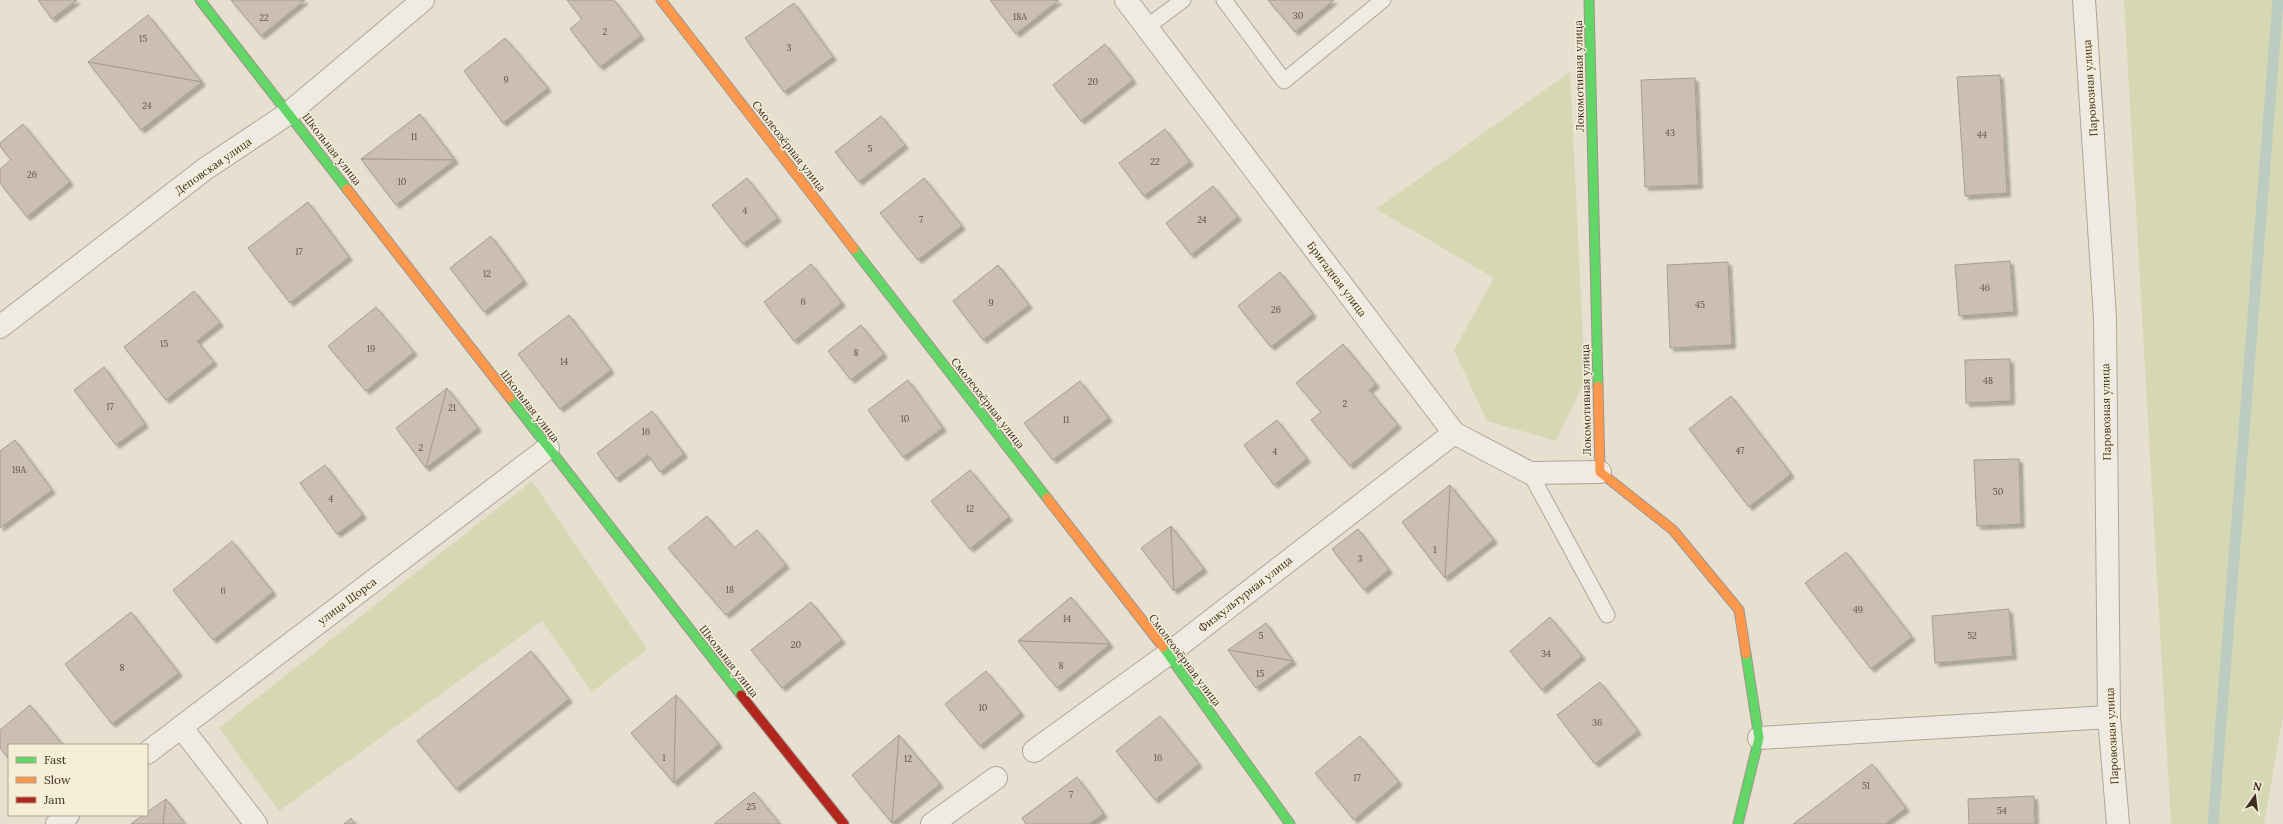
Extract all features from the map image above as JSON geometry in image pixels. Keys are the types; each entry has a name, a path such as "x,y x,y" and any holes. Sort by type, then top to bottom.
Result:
{"street":[{"name":"Школьная улица","path":"200,0 795,765 844,824"},
{"name":"Деповская улица","path":"0,327 205,169 289,113 423,0"},
{"name":"Смолеозёрная улица","path":"661,0 1168,654 1290,824"},
{"name":"Бригадная улица","path":"1126,0 1454,433 1530,474 1600,472"},
{"name":"Локомотивная улица","path":"1589,0 1600,472"},
{"name":"Паровозная улица","path":"2084,0 2105,318 2109,718 2118,824"},
{"name":"Физкультурная улица","path":"1034,751 1168,654 1454,433"},
{"name":"улица Щорса","path":"148,752 548,448"},
{"path":"1600,472 1673,530 1739,610 1759,738 1738,824"},
{"path":"1759,738 2109,718"},
{"path":"181,727 256,824"},
{"path":"932,824 996,778"},
{"path":"57,824 67,816"}],"lane":[{"path":"1147,27 1183,0"},
{"path":"1224,0 1284,81 1383,0"},
{"path":"1530,474 1607,615"}],"green space":[{"path":"2124,0 2283,0 2283,715 2264,824 2171,824"},
{"path":"1570,72 1585,380 1556,441 1487,421 1454,350 1494,278 1376,209"},
{"path":"532,481 647,649 592,692 542,621 279,811 219,728"}],"building":[{"path":"38,0 77,0 52,19"},
{"path":"231,0 305,0 261,36"},
{"path":"567,0 614,0 641,36 600,67 570,29 582,19"},
{"path":"990,0 1059,0 1016,34"},
{"path":"1268,0 1334,0 1295,32"},
{"path":"794,3 833,57 784,92 745,38"},
{"path":"148,15 202,82 88,62"},
{"path":"505,38 548,88 503,123 464,71"},
{"path":"1105,44 1133,80 1081,121 1053,85"},
{"path":"88,62 202,82 141,130"},
{"path":"2000,75 2007,193 1965,196 1957,77"},
{"path":"1695,78 1699,185 1645,187 1641,80"},
{"path":"420,114 455,160 361,159"},
{"path":"881,116 905,145 859,182 835,152"},
{"path":"23,124 70,182 27,217 0,183 0,169 11,160 0,146 0,143"},
{"path":"1165,129 1190,162 1144,196 1119,163"},
{"path":"361,159 455,160 396,205"},
{"path":"747,178 778,218 743,244 712,205"},
{"path":"924,178 962,226 918,260 880,213"},
{"path":"1213,186 1238,217 1191,255 1166,223"},
{"path":"308,202 349,257 290,303 248,248"},
{"path":"491,236 524,281 484,312 450,268"},
{"path":"2010,261 2014,312 1959,316 1955,265"},
{"path":"1728,262 1732,345 1670,348 1667,265"},
{"path":"811,264 842,303 794,341 764,302"},
{"path":"998,265 1029,305 983,340 953,301"},
{"path":"1280,272 1313,314 1271,347 1238,306"},
{"path":"194,291 220,323 197,341 214,362 166,400 124,347"},
{"path":"376,307 414,352 366,391 328,346"},
{"path":"569,315 611,370 560,409 518,354"},
{"path":"861,325 884,354 851,380 828,351"},
{"path":"1343,344 1376,384 1369,390 1398,425 1350,466 1311,420 1321,412 1296,383"},
{"path":"2010,359 2011,401 1966,403 1965,360"},
{"path":"104,367 145,424 116,445 74,390"},
{"path":"908,380 943,428 903,457 868,410"},
{"path":"1080,381 1109,418 1053,460 1024,423"},
{"path":"447,388 426,468 396,428"},
{"path":"447,388 478,428 426,468"},
{"path":"1731,396 1791,474 1749,507 1689,429"},
{"path":"652,411 684,454 660,472 648,455 616,479 597,453"},
{"path":"1277,420 1307,459 1274,485 1244,445"},
{"path":"15,440 52,490 0,528 0,451"},
{"path":"2019,459 2021,524 1977,526 1974,460"},
{"path":"325,465 363,515 337,534 300,483"},
{"path":"970,470 1009,517 970,549 931,501"},
{"path":"1450,485 1494,540 1445,578"},
{"path":"1450,485 1445,578 1402,522"},
{"path":"707,516 734,548 757,530 786,565 726,615 668,548"},
{"path":"1171,526 1174,591 1141,548"},
{"path":"1171,526 1204,569 1174,591"},
{"path":"1358,529 1389,570 1364,590 1332,549"},
{"path":"232,541 273,592 213,640 173,590"},
{"path":"1846,552 1912,637 1871,669 1805,583"},
{"path":"1071,597 1110,644 1018,641"},
{"path":"811,602 842,640 782,688 751,650"},
{"path":"2009,609 2013,656 1935,663 1932,616"},
{"path":"131,612 179,673 112,724 65,664"},
{"path":"1550,617 1582,656 1542,690 1510,651"},
{"path":"1266,623 1293,661 1228,650"},
{"path":"1018,641 1110,644 1057,688"},
{"path":"1228,650 1293,661 1256,688"},
{"path":"531,651 569,699 456,789 417,741"},
{"path":"986,671 1021,713 980,746 945,704"},
{"path":"1600,682 1638,731 1595,764 1557,715"},
{"path":"676,695 674,783 631,733"},
{"path":"676,695 719,744 674,783"},
{"path":"30,705 62,744 8,744 8,758 0,748 0,730"},
{"path":"1160,716 1199,764 1155,800 1116,751"},
{"path":"899,735 892,823 852,775"},
{"path":"899,735 940,784 892,823"},
{"path":"1360,736 1399,782 1354,820 1315,773"},
{"path":"1872,764 1906,808 1885,824 1793,824"},
{"path":"1077,777 1104,814 1089,824 1026,824 1022,818"},
{"path":"754,792 780,824 715,824 715,823"},
{"path":"2034,796 2035,824 1969,824 1968,799"},
{"path":"166,799 163,824 131,824 142,816 148,816 148,811"},
{"path":"166,799 185,824 163,824"},
{"path":"351,818 355,824 344,824"}],"waterway":[{"path":"2213,824 2278,0"}],"traffic: fast":[{"path":"200,0 347,189"},
{"path":"1589,0 1598,386"},
{"path":"854,249 1047,498"},
{"path":"510,398 741,695"},
{"path":"1163,647 1290,824"},
{"path":"1738,824 1759,738 1746,654"}],"traffic: slow":[{"path":"661,0 854,249"},
{"path":"347,189 510,398"},
{"path":"1598,386 1600,472 1673,530 1739,610 1746,654"},
{"path":"1047,498 1163,647"}],"traffic: jam":[{"path":"741,695 844,824"}]}
